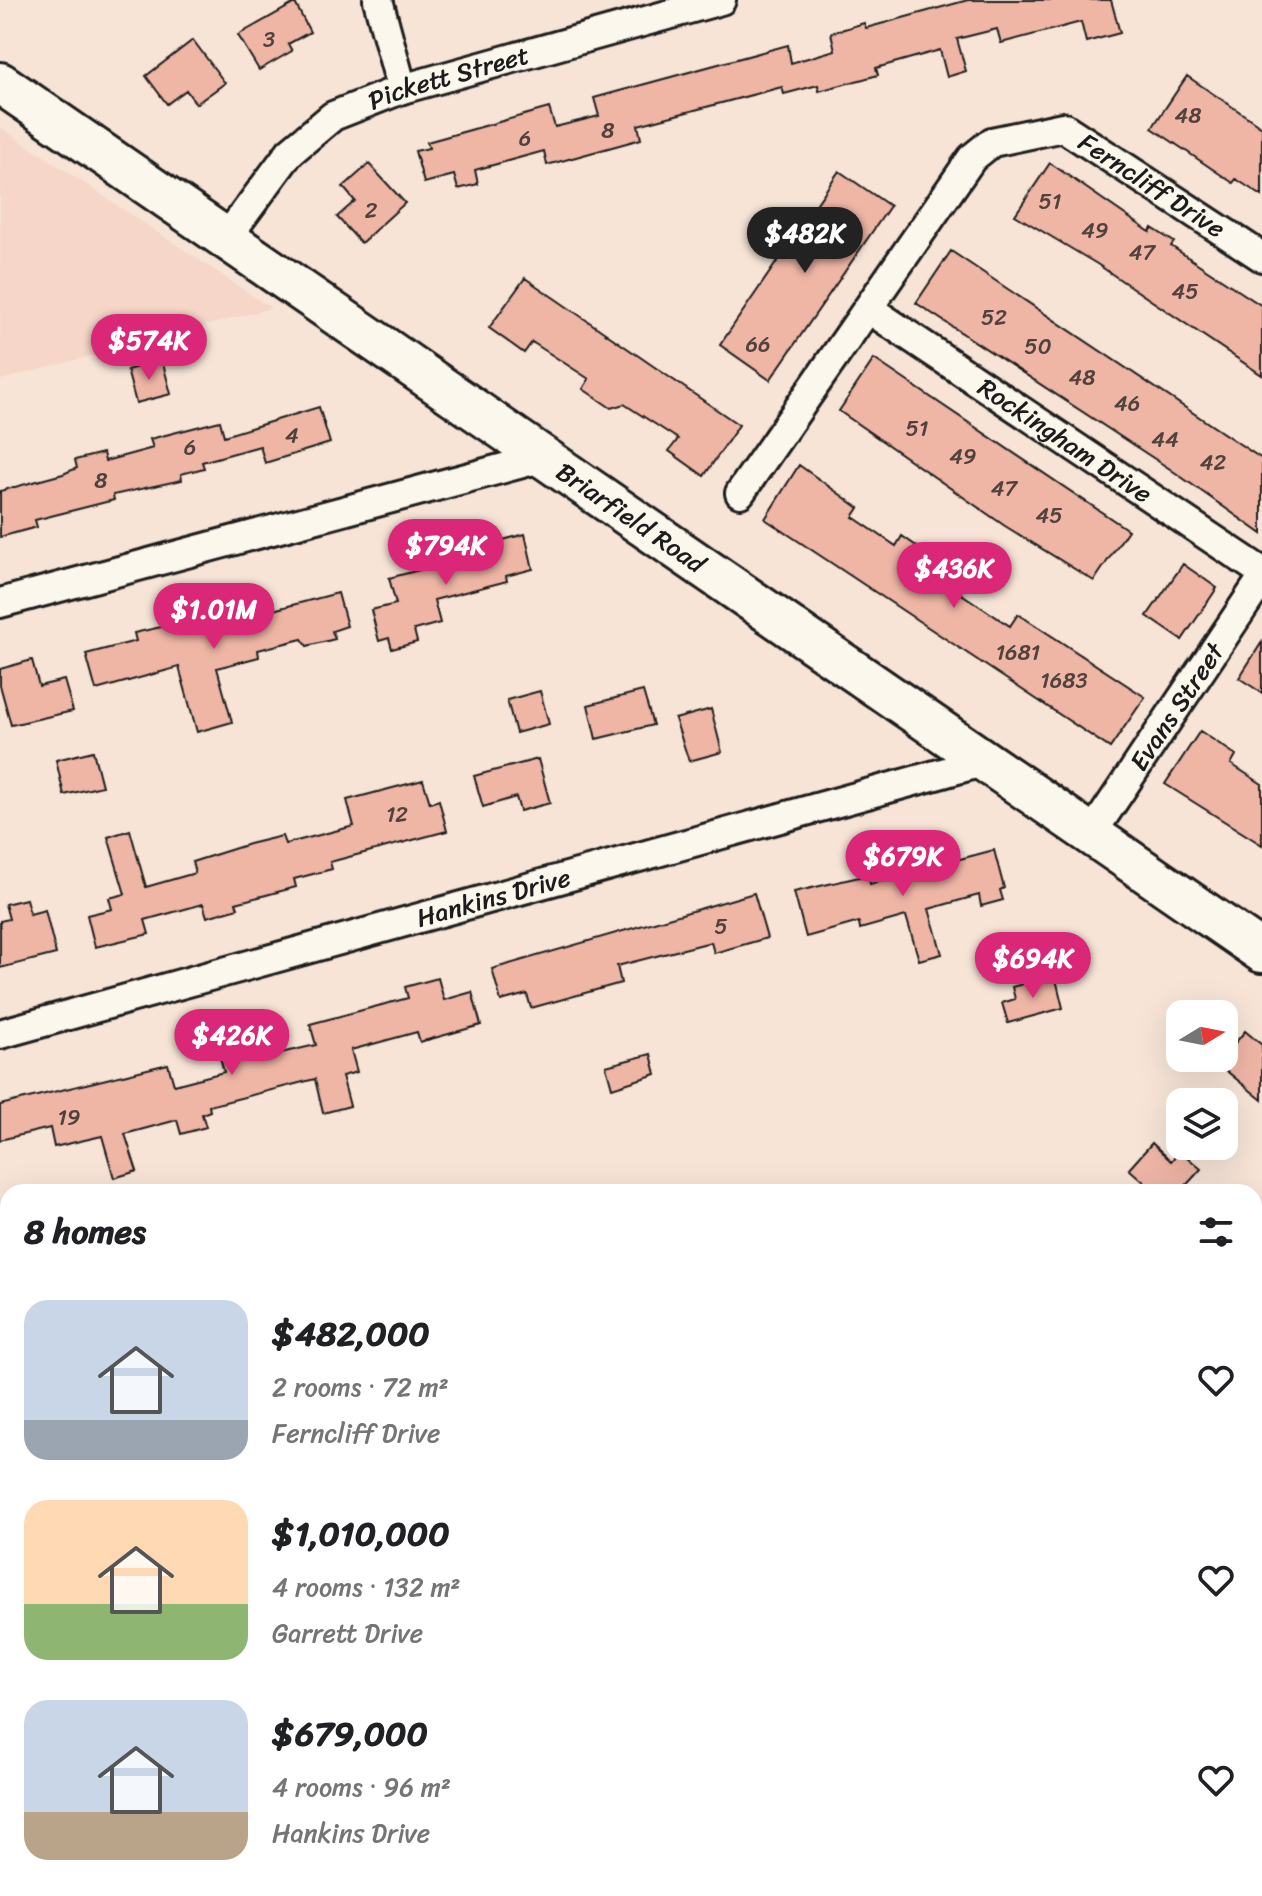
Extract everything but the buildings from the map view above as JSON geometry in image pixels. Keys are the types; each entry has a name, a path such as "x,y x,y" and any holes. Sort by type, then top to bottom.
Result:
{"main road":[{"name":"Briarfield Road","path":"0,83 1262,952"}],"street":[{"path":"378,0 402,89"},
{"name":"Pickett Street","path":"227,237 290,152 333,116 402,89 721,0"},
{"name":"Ferncliff Drive","path":"740,493 972,158 992,142 1063,127 1262,257"},
{"name":"Rockingham Drive","path":"869,309 1262,572"},
{"path":"0,603 541,458"},
{"name":"Evans Street","path":"1092,833 1262,579"},
{"name":"Hankins Drive","path":"0,1034 986,761"}],"shaded area":[{"path":"0,127 271,308 0,380"}]}
